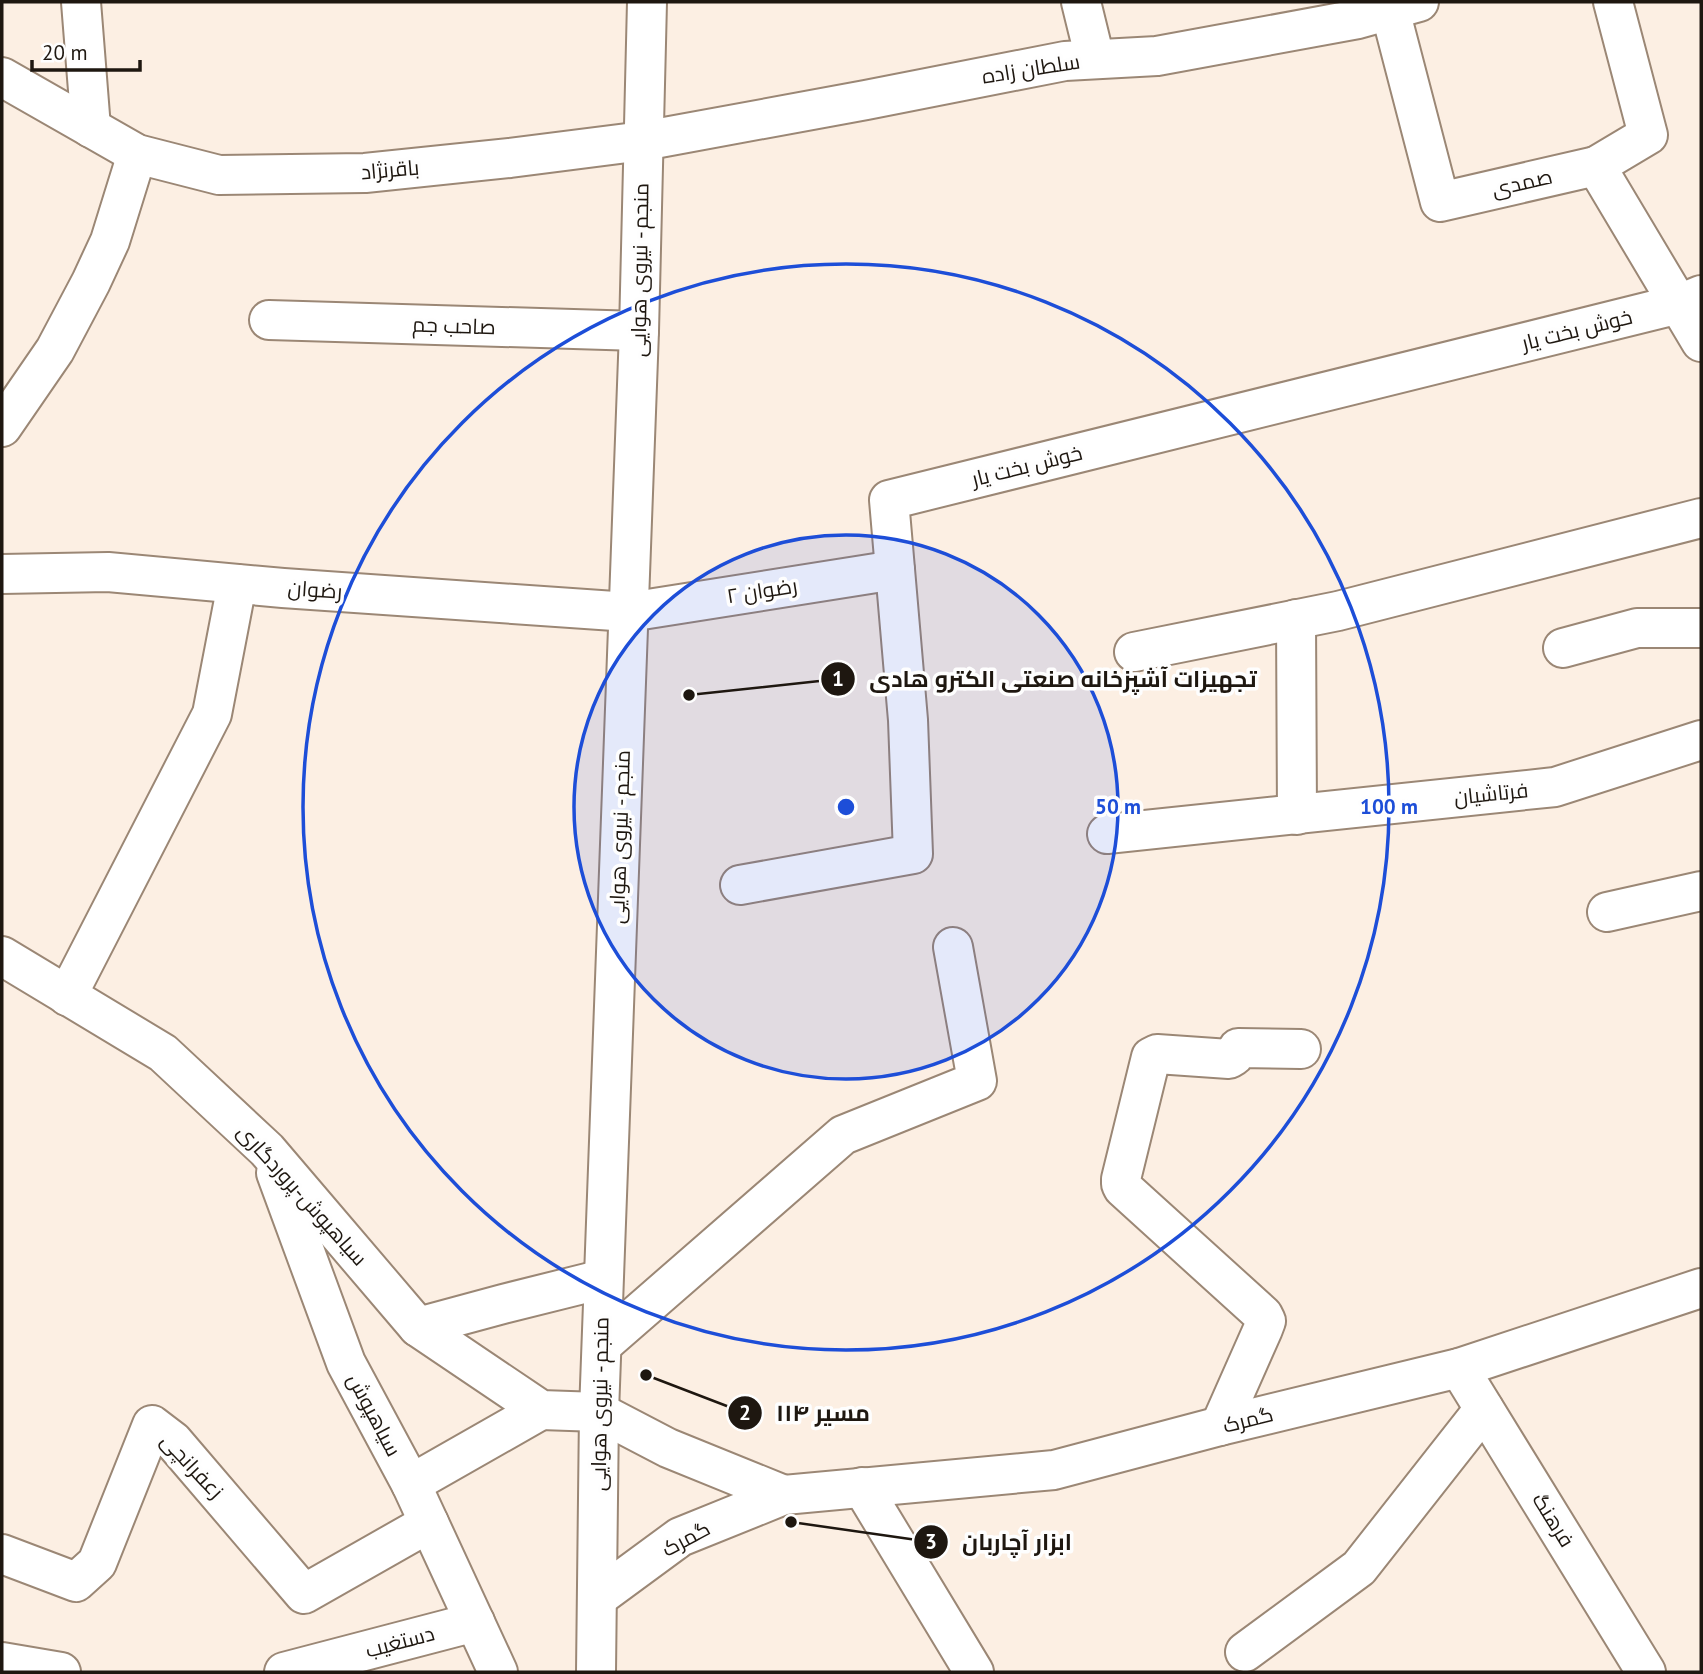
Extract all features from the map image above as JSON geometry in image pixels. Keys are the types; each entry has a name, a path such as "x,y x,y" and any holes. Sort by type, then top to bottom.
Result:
{"street":[{"path":"81,2 91,128"},
{"name":"منجم - نیروی هوایی","path":"596,1672 598,1412 639,331 647,2"},
{"path":"1081,2 1095,59"},
{"path":"1613,2 1648,135 1596,166 1690,300 1701,342"},
{"name":"سلطان زاده","path":"643,141 1065,61 1157,55 1358,19 1404,6"},
{"name":"صمدی","path":"1404,6 1440,202 1596,166"},
{"name":"باقرنژاد","path":"2,77 137,154 219,175 365,173 643,141"},
{"path":"2,427 55,350 91,282 110,241 137,154"},
{"name":"خوش بخت یار","path":"740,885 913,854 908,720 889,500 1690,300"},
{"name":"صاحب جم","path":"269,320 639,331"},
{"path":"1134,652 1351,608 1701,518"},
{"name":"رضوان ۲","path":"629,612 895,570"},
{"name":"رضوان","path":"2,574 108,572 629,612"},
{"path":"67,996 212,715 237,584"},
{"path":"1296,618 1297,814"},
{"path":"1563,648 1637,628 1701,628"},
{"name":"فرتاشیان","path":"1107,835 1555,787 1701,740"},
{"path":"1606,912 1701,891"},
{"path":"602,1345 843,1135 977,1081 953,947"},
{"name":"سیاهپوش-پروردگاری","path":"2,956 163,1053 267,1150 418,1328 541,1410"},
{"path":"1220,1426 1263,1329 1266,1321 1264,1315 1123,1188 1121,1179 1152,1057 1157,1054 1229,1059 1238,1048 1301,1049"},
{"name":"سیاهپوش","path":"267,1150 346,1363 411,1484 498,1672"},
{"path":"418,1328 603,1279"},
{"name":"گمرک","path":"597,1598 680,1538 784,1494 1054,1471 1220,1426 1458,1368 1701,1288"},
{"name":"فرهنگ","path":"1458,1368 1646,1672"},
{"path":"1245,1652 1359,1568 1484,1409"},
{"path":"411,1484 541,1410 598,1412"},
{"name":"گمرک","path":"598,1412 668,1448 784,1494"},
{"name":"زعفرانچی","path":"2,1554 76,1582 97,1563 152,1425 173,1441 304,1594 429,1523"},
{"path":"862,1487 974,1672"},
{"name":"دستغیب","path":"284,1672 475,1622"},
{"path":"2,1662 61,1672"}],"place":[{"name":"تجهیزات آشپزخانه صنعتی الکترو هادی","path":"689,695"},
{"name":"مسیر ۱۱۴","path":"646,1375"},
{"name":"ابزار آچاربان","path":"791,1522"}]}
